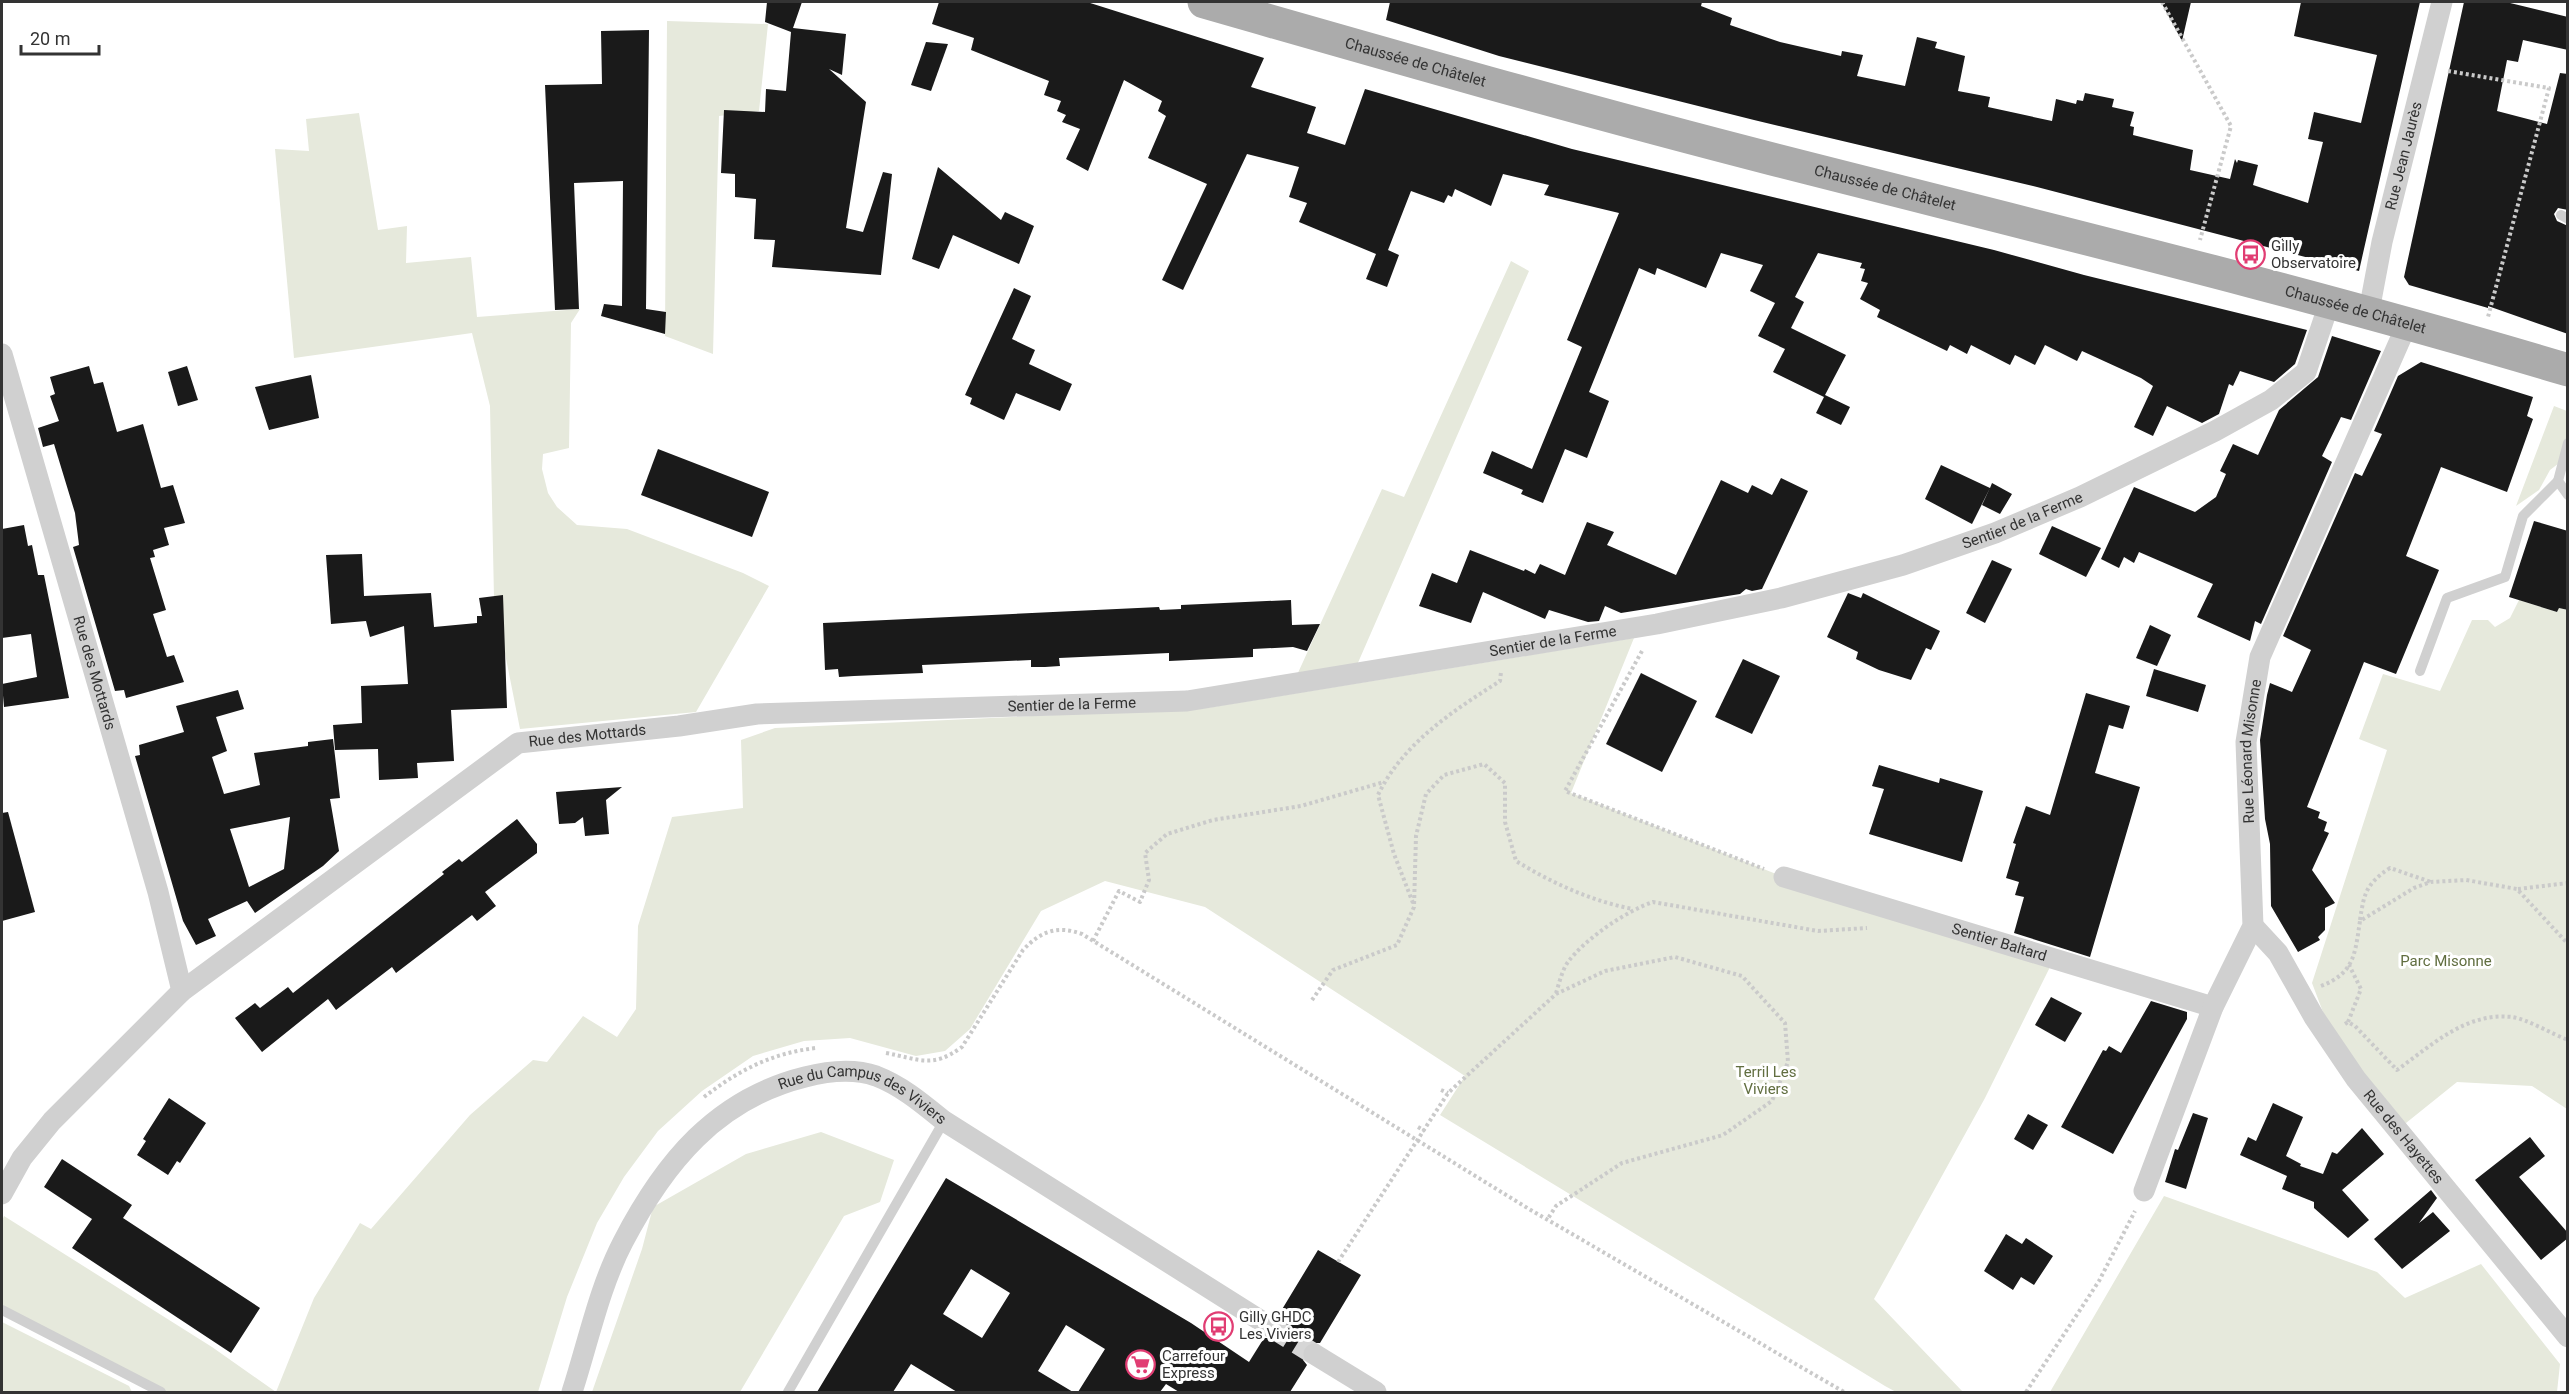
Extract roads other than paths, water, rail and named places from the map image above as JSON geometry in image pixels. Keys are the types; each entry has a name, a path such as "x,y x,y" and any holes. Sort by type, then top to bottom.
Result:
{"main road":[{"name":"Chaussée de Châtelet","path":"1204,2 1590,111 2369,311 2568,370"}],"street":[{"name":"Rue Jean Jaurès","path":"2369,311 2382,242 2442,2"},
{"name":"Sentier de la Ferme","path":"679,726 757,714 1187,701 1657,624 1781,598 1903,565 1995,533 2091,492 2215,431 2271,400 2306,372 2330,301"},
{"name":"Rue Léonard Misonne","path":"2144,1191 2213,1007 2253,926 2246,742 2260,657 2408,322"},
{"name":"Rue des Mottards","path":"2,354 158,892 182,991"},
{"name":"Rue des Mottards","path":"2,1194 22,1158 52,1120 182,991 518,743 679,726"},
{"name":"Sentier Baltard","path":"1784,877 2213,1007"},
{"name":"Rue des Hayettes","path":"2253,926 2278,953 2326,1035 2356,1079 2568,1337"},
{"name":"Rue du Campus des Viviers","path":"572,1392 606,1282 622,1243 670,1167 702,1131 736,1104 778,1084 825,1072 852,1071 875,1076 905,1090 944,1121 1271,1328"},
{"path":"1314,1354 1376,1392"}],"lane":[{"path":"2420,671 2447,598 2505,577 2523,516 2558,481 2568,443"},
{"path":"2558,481 2568,495"},
{"path":"788,1392 944,1121"},
{"path":"2,1310 161,1392"}],"tunnel":[{"path":"1271,1327 1314,1354"}],"place":[{"name":"Gilly Observatoire","path":"2250,255"},
{"name":"Gilly GHDC Les Viviers","path":"1218,1326"},
{"name":"Carrefour Express","path":"1141,1365"}],"park label":[{"name":"Parc Misonne","path":"2446,961"},
{"name":"Terril Les Viviers","path":"1766,1080"}]}
